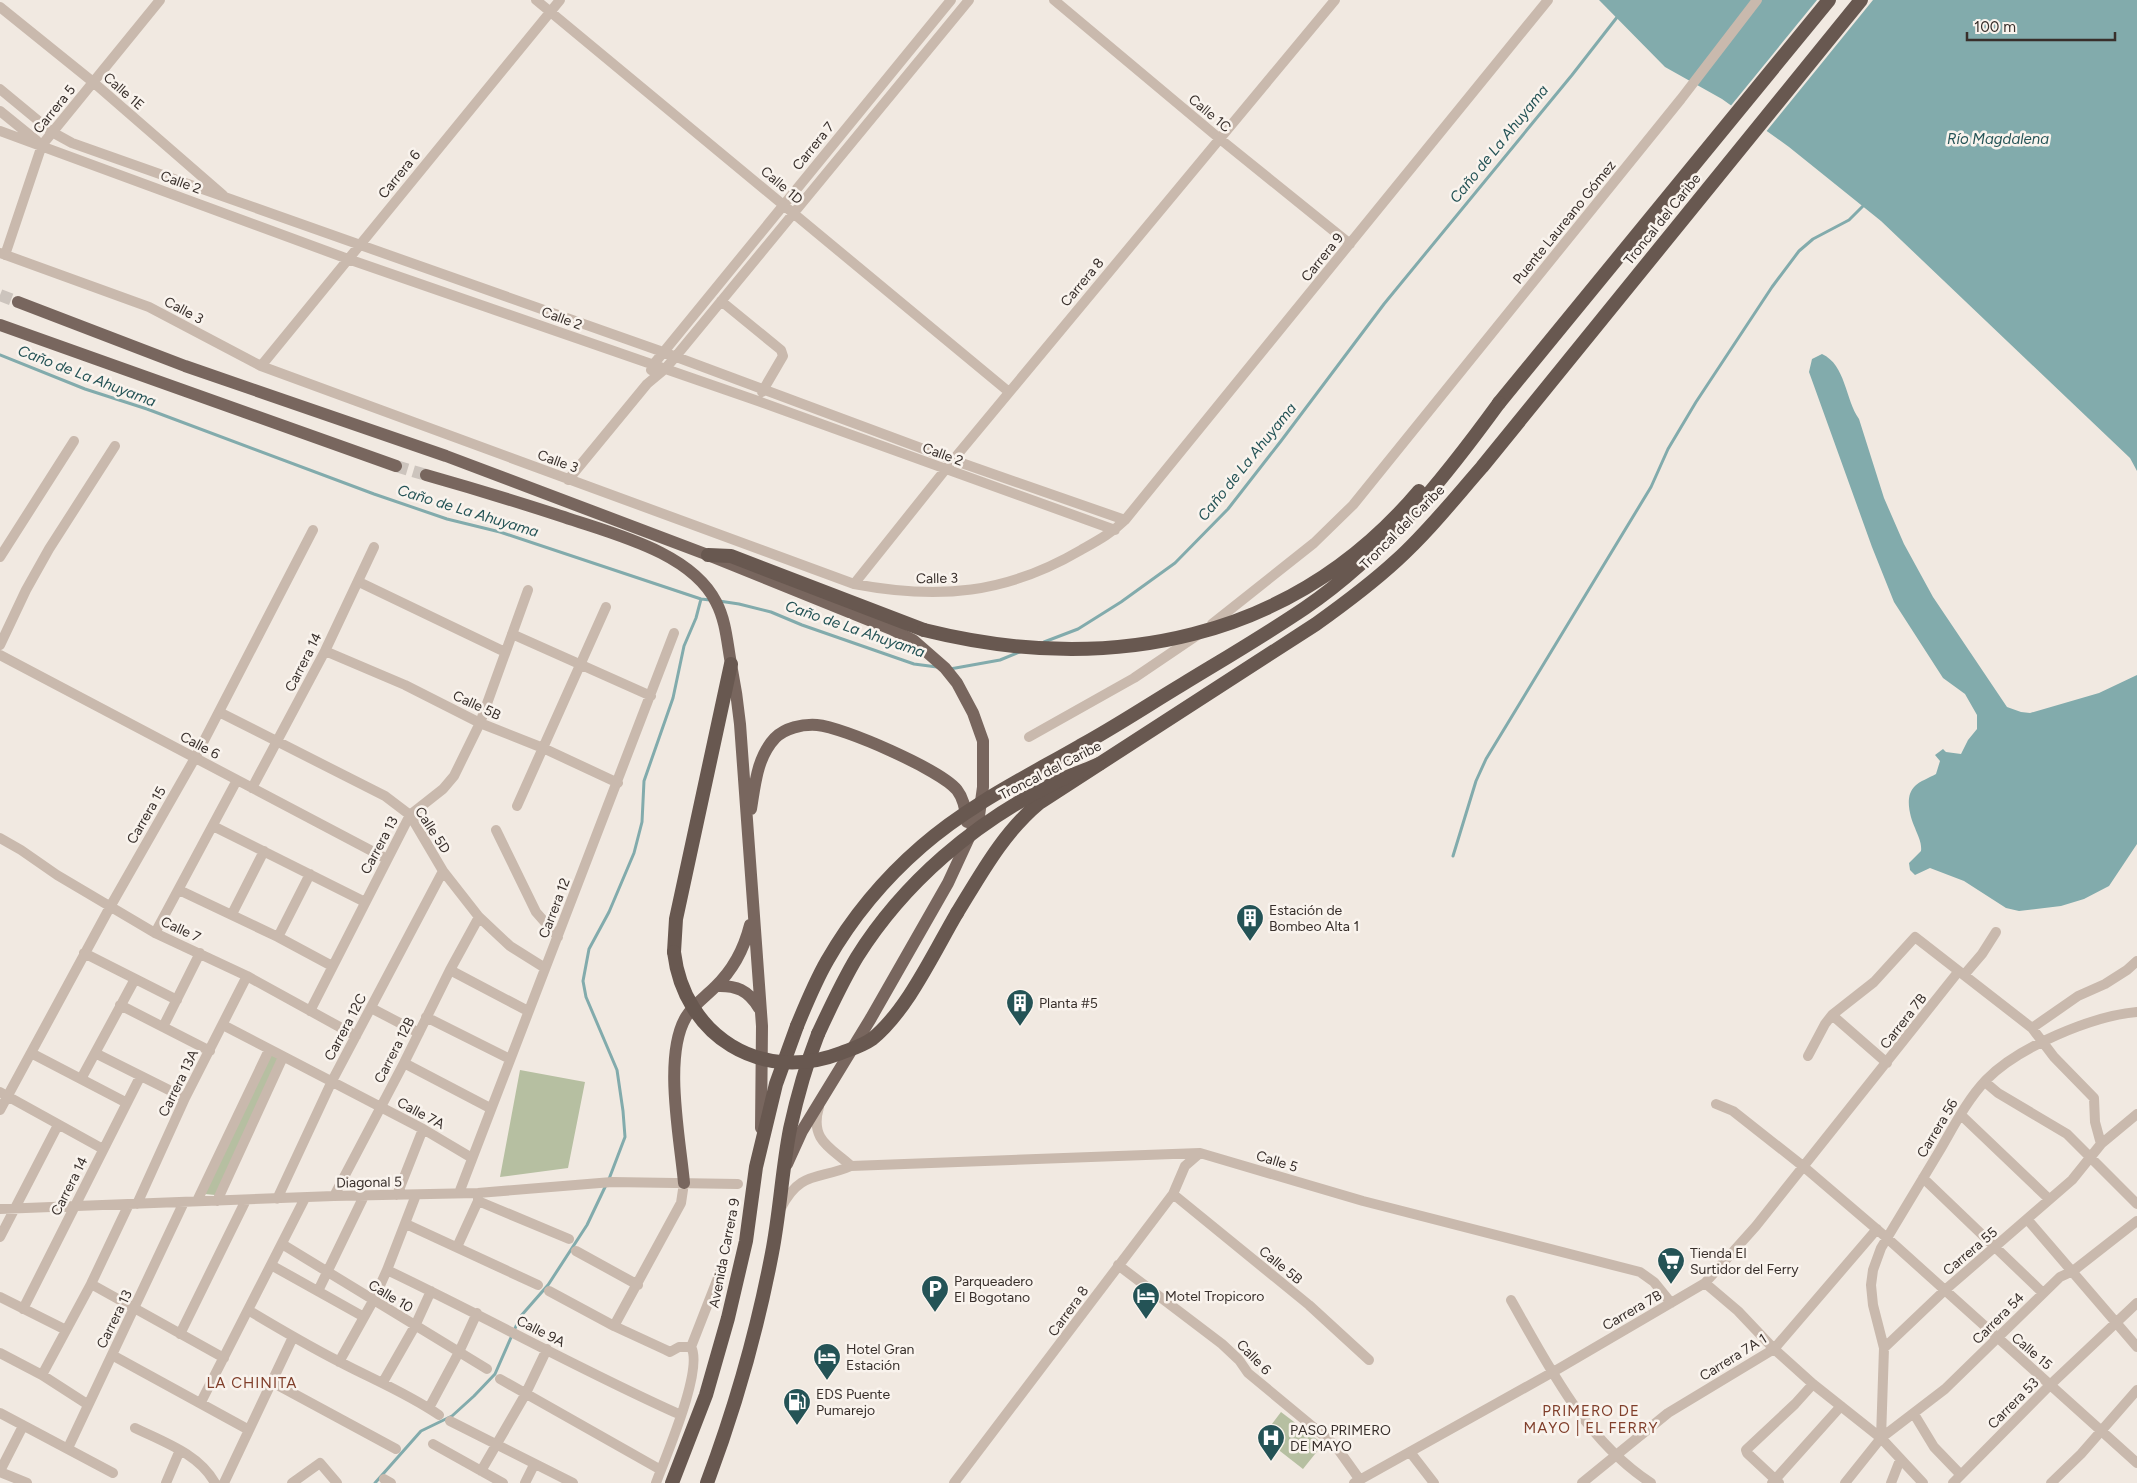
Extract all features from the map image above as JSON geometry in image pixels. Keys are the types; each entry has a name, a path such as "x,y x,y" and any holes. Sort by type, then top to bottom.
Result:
{"highway":[{"name":"Troncal del Caribe","path":"797,1026 827,961 846,933 865,906 922,846 954,821 1014,782 1082,745 1306,608 1346,578 1383,544 1418,507 1462,454 1499,403 1829,0"},
{"name":"Troncal del Caribe","path":"783,1174 790,1129 809,1055 818,1034 836,994 858,956 873,934 912,886 944,856 979,828 1016,804 1054,783 1099,764 1316,624 1358,594 1397,560 1435,522 1482,467 1861,0"},
{"path":"708,555 731,556 924,630 969,640 1017,647 1093,650 1172,640 1207,631 1247,616 1311,584 1366,544 1411,501 1452,452 1499,403"},
{"path":"731,664 676,919 674,952 682,988 694,1010 719,1038 740,1051 765,1060 792,1063 818,1060 857,1047 880,1031 897,1011 997,848 1022,817 1039,803 1099,764"},
{"name":"Avenida Carrera 9","path":"672,1483 706,1394 728,1318 746,1241 756,1167 776,1084 797,1026"},
{"path":"707,1483 728,1426 758,1326 779,1210 783,1174"}],"main road":[{"path":"18,302 185,366 446,456 708,555 891,629 913,640 930,654 957,684 974,713 983,741 983,787 979,816 948,883 871,1018 802,1131 783,1174"},
{"path":"0,325 396,466"},
{"path":"426,475 499,496 639,543 670,558 702,582 716,600 724,621 739,714 762,1026 762,1123 756,1167"},
{"path":"747,828 759,767 764,754 775,737 798,725 818,725 851,733 931,772 956,788 962,799 969,837"},
{"path":"684,1183 673,1070 676,1040 686,1017 733,966 746,942 753,916"},
{"path":"716,986 729,985 742,990 753,998 760,1010"}],"street":[{"name":"Carrera 5","path":"2,254 42,145 160,0"},
{"name":"Calle 1D","path":"536,0 1009,392"},
{"name":"Carrera 6","path":"261,366 560,0"},
{"name":"Carrera 7","path":"647,384 653,365 663,352 951,0"},
{"name":"Carrera 7","path":"568,480 647,384 665,369 676,356 970,0"},
{"name":"Calle 1C","path":"1054,0 1220,139 1350,244"},
{"name":"Carrera 8","path":"854,584 945,469 1335,0"},
{"name":"Carrera 9","path":"1115,530 1548,0"},
{"name":"Puente Laureano Gómez","path":"1033,736 1134,678 1227,614 1314,543 1353,505 1674,107 1757,0"},
{"name":"Calle 1E","path":"0,7 93,82 228,198"},
{"name":"Calle 2","path":"0,89 52,132 72,143 676,356 953,460 1125,520"},
{"path":"0,111 42,145"},
{"name":"Calle 2","path":"0,131 348,259 758,401 1115,530"},
{"name":"Calle 3","path":"2,254 149,307 261,366 854,584 891,591 951,593 992,586 1036,573 1064,560 1115,530"},
{"path":"721,300 781,350 783,356 781,362 758,401"},
{"path":"0,557 74,441"},
{"path":"0,645 26,590 49,549 115,446"},
{"name":"Carrera 15","path":"0,1110 4,1094 30,1054 110,907 195,758 313,530"},
{"name":"Carrera 14","path":"252,788 325,651 374,547"},
{"path":"358,582 505,652"},
{"name":"Carrera 13","path":"310,1011 410,815 443,789 454,776 480,723 528,590"},
{"path":"517,806 579,663 606,607"},
{"name":"Carrera 12","path":"458,1193 618,783 674,633"},
{"path":"512,634 651,696"},
{"name":"Calle 5B","path":"325,651 406,685 480,723 543,748 618,783"},
{"name":"Calle 6","path":"0,655 387,859"},
{"name":"Calle 5D","path":"219,712 385,796 410,815 443,871 479,917 510,946 545,968"},
{"path":"155,932 237,780"},
{"path":"213,826 365,902"},
{"path":"496,830 536,912 558,937"},
{"name":"Calle 7","path":"0,838 110,907 155,932 247,976 356,1036"},
{"path":"232,914 264,851"},
{"name":"Carrera 12C","path":"277,1199 332,1081 443,871"},
{"path":"278,937 310,874"},
{"path":"179,890 232,914 332,966"},
{"name":"Carrera 12B","path":"334,1196 479,917"},
{"name":"Carrera 7B","path":"1357,1482 1553,1372 1705,1283 1756,1226 1961,974 1982,954 1996,932"},
{"path":"1808,1056 1832,1015 1874,982 1913,938 1917,938 2032,1028 2054,1057 2094,1098 2095,1122 2101,1144"},
{"path":"164,1028 200,953"},
{"path":"84,954 177,1000"},
{"path":"2032,1028 2087,990 2105,984 2137,961"},
{"path":"450,970 528,1011"},
{"name":"Carrera 13A","path":"42,1375 133,1204 247,976"},
{"path":"81,1079 135,979"},
{"path":"120,1006 210,1051"},
{"path":"371,1008 419,1033"},
{"name":"Carrera 56","path":"1884,1348 1870,1285 1873,1270 1887,1238 1961,1115 1985,1082 2008,1062 2043,1042 2093,1021 2137,1012"},
{"path":"1832,1015 1887,1063"},
{"path":"426,1017 510,1059"},
{"name":"Calle 7A","path":"223,1025 423,1129 472,1158"},
{"path":"197,1201 269,1050"},
{"path":"95,1053 185,1098"},
{"path":"30,1054 127,1103"},
{"path":"216,1201 283,1057"},
{"path":"404,1063 490,1108"},
{"name":"Carrera 14","path":"23,1308 140,1077"},
{"path":"1985,1082 1998,1093 2068,1134 2137,1204"},
{"path":"824,1093 816,1116 818,1130 823,1142 833,1153 851,1166"},
{"path":"4,1094 103,1149"},
{"name":"Calle 15","path":"1716,1104 1733,1111 1804,1167 1946,1290 2137,1463"},
{"name":"Carrera 55","path":"1884,1348 1946,1290 2072,1180 2101,1144 2137,1114"},
{"path":"1961,1115 2049,1199"},
{"path":"0,1237 58,1125"},
{"path":"397,1195 423,1129"},
{"name":"Carrera 8","path":"954,1483 1173,1194 1185,1166 1200,1153"},
{"name":"Calle 5","path":"779,1210 796,1186 806,1179 823,1173 840,1171 851,1166 1200,1153 1372,1204 1640,1272 1654,1282 1671,1304"},
{"path":"1923,1178 2043,1293"},
{"name":"Diagonal 5","path":"0,1209 334,1196 458,1193 478,1197 607,1182 738,1184"},
{"path":"614,1326 681,1203 684,1183"},
{"name":"Calle 5B","path":"1173,1194 1309,1305 1369,1360"},
{"path":"339,1362 373,1301 406,1224 416,1195"},
{"path":"318,1291 329,1272 364,1196"},
{"path":"457,1247 478,1197 569,1239"},
{"path":"201,1402 305,1198"},
{"path":"180,1334 246,1200"},
{"name":"Carrera 13","path":"68,1448 87,1404 184,1202"},
{"path":"2028,1219 2137,1347"},
{"name":"Carrera 54","path":"1845,1483 1881,1438 1945,1389 2060,1277 2073,1270 2137,1221"},
{"path":"406,1224 538,1285"},
{"name":"Carrera 7A 1","path":"1582,1483 1668,1413 1774,1349 1876,1230"},
{"name":"Calle 10","path":"282,1244 373,1301 488,1369"},
{"path":"576,1251 638,1285"},
{"path":"271,1264 364,1317"},
{"path":"656,1483 682,1415 693,1372 693,1350 723,1265"},
{"name":"Calle 6","path":"1118,1265 1222,1344 1239,1360 1248,1373 1335,1445 1357,1482"},
{"name":"Calle 9A","path":"387,1270 514,1332 616,1386 682,1415"},
{"path":"1705,1283 1738,1311 1774,1349 1813,1384 1881,1438 1922,1483"},
{"path":"91,1284 224,1358"},
{"path":"384,1382 415,1326 431,1291"},
{"path":"549,1291 614,1326 670,1352 679,1347 693,1350"},
{"path":"0,1297 66,1330"},
{"path":"1511,1300 1553,1372 1587,1424 1633,1471 1651,1483"},
{"name":"Carrera 53","path":"1957,1479 2050,1385 2137,1304"},
{"path":"248,1310 293,1337 339,1362 384,1382 439,1414"},
{"path":"429,1408 459,1352 476,1313"},
{"path":"224,1483 293,1337"},
{"path":"1881,1438 1884,1348"},
{"path":"481,1471 525,1395 547,1349"},
{"path":"0,1353 42,1375 87,1404"},
{"path":"112,1355 201,1402 249,1430"},
{"path":"500,1379 525,1395 661,1470"},
{"path":"272,1382 396,1449"},
{"path":"1813,1384 1795,1404 1747,1447 1747,1454 1776,1482 1841,1406"},
{"path":"2051,1483 2137,1390"},
{"path":"0,1413 113,1473"},
{"path":"1914,1414 1934,1447 1957,1479"},
{"path":"450,1421 572,1483"},
{"path":"23,1426 0,1471 27,1483"},
{"path":"135,1428 180,1450 197,1461 215,1483"},
{"path":"433,1444 503,1483"},
{"path":"166,1483 180,1450"},
{"path":"1410,1452 1434,1483"},
{"path":"1891,1483 1900,1460"},
{"path":"292,1483 320,1463 337,1483"},
{"path":"525,1483 534,1465"}],"green space":[{"path":"270,1053 280,1059 215,1195 205,1194"},
{"path":"520,1070 585,1082 568,1168 500,1177"},
{"path":"1281,1412 1323,1444 1303,1469 1262,1437"}],"water":[{"name":"Río Magdalena","path":"1599,0 2137,0 2137,471 2130,458 1881,221 1789,147 1722,99 1665,67"},
{"path":"1822,354 1830,359 1841,374 1854,411 1859,419 1884,498 1904,544 1933,597 2007,707 2030,713 2099,693 2137,675 2137,844 2109,886 2084,899 2061,906 2019,911 2006,908 1964,881 1930,868 1915,875 1910,870 1909,863 1921,851 1920,839 1910,813 1909,801 1912,790 1919,783 1936,774 1940,761 1935,755 1943,749 1946,752 1961,754 1968,740 1977,729 1977,715 1965,694 1943,678 1894,602 1872,547 1809,372 1812,359"}],"pier":[{"path":"1817,0 1873,0 1765,133 1729,108"}],"waterway":[{"name":"Caño de La Ahuyama","path":"1044,642 1078,629 1121,602 1175,563 1228,509 1384,304 1572,75 1618,16"},
{"path":"1453,856 1476,781 1486,759 1651,487 1668,449 1696,402 1772,287 1799,251 1813,239 1849,220 1863,206"},
{"name":"Caño de La Ahuyama","path":"0,355 85,389 147,409 374,494 447,519 500,532 701,599 710,600"},
{"path":"609,1179 625,1137 623,1111 617,1070 586,997 583,981 589,949 609,912 634,853 642,822 644,781 673,698 684,646 696,618 701,599"},
{"name":"Caño de La Ahuyama","path":"719,601 771,612 802,625 914,664 937,667"},
{"name":"Caño de La Ahuyama","path":"950,669 1000,660 1022,651"},
{"path":"375,1483 421,1431 452,1416 495,1374 520,1317 548,1285 587,1225 606,1185"}],"tunnel":[{"path":"0,295 18,302"},
{"path":"396,466 426,475"}],"place":[{"name":"Estación de Bombeo Alta 1","path":"1250,942"},
{"name":"Planta #5","path":"1020,1027"},
{"name":"Tienda El Surtidor del Ferry","path":"1671,1285"},
{"name":"Parqueadero El Bogotano","path":"935,1313"},
{"name":"Motel Tropicoro","path":"1146,1320"},
{"name":"Hotel Gran Estación","path":"827,1381"},
{"name":"EDS Puente Pumarejo","path":"797,1426"},
{"name":"PASO PRIMERO DE MAYO","path":"1271,1462"}],"district":[{"name":"LA CHINITA","path":"252,1383"},
{"name":"PRIMERO DE MAYO | EL FERRY","path":"1591,1420"}]}
